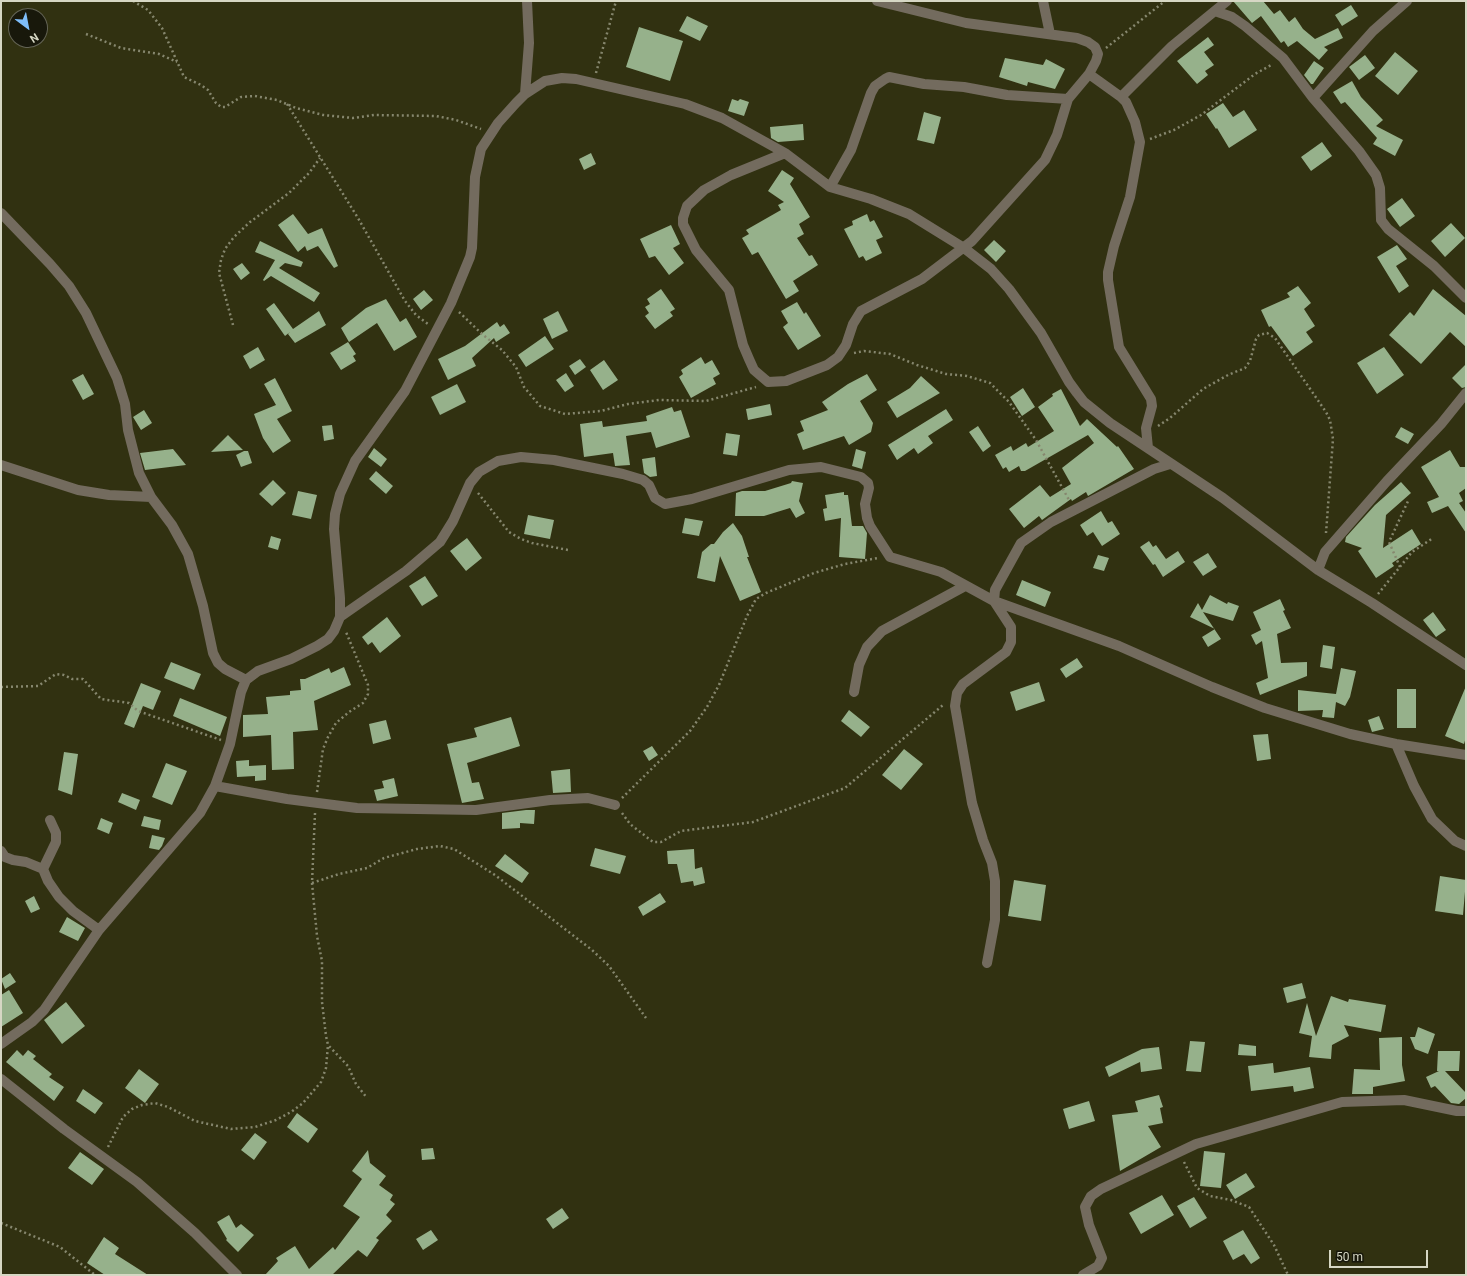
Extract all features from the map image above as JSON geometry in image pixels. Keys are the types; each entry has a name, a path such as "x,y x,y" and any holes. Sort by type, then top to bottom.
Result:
{"street":[{"path":"525,94 529,43 527,1"},
{"path":"785,153 731,175 704,190 687,206 683,218 683,224 696,250 729,290 743,345 748,358 754,370 768,382 786,381 827,365 838,357 846,345 855,320 861,311 922,280 964,248 1045,160 1057,135 1068,99 1089,74 1098,54 1095,47 1088,42 1050,34 966,23 877,1"},
{"path":"1043,1 1050,34"},
{"path":"1121,97 1172,46 1227,1"},
{"path":"1313,98 1373,31 1407,1"},
{"path":"1215,11 1232,17 1283,58 1313,98 1359,151 1376,175 1380,188 1381,220 1388,229 1434,266 1466,298"},
{"path":"1089,74 1121,97 1131,112 1140,142 1130,197 1118,230 1108,272 1119,348 1151,399 1152,406 1146,428 1148,448"},
{"path":"830,187 851,150 871,93 875,86 889,77 924,84 964,87 1007,95 1068,99"},
{"path":"1,1044 32,1022 44,1010 99,930 200,813 215,786 230,744 241,692 246,680 258,671 291,660 328,639 334,631 340,617 334,528 335,514 340,494 355,461 405,391 451,303 470,257 477,161 481,148 491,133 525,94 545,81 562,78 576,79 685,104 722,118 785,153 830,187 871,199 909,214 964,248 991,269 1027,311 1069,382 1084,402 1110,424 1223,498 1318,570 1372,603 1466,665"},
{"path":"1,212 65,281 86,313 117,378 125,404 128,430 139,472 151,497 172,525 188,554 204,606 213,653 218,663 225,669 246,680"},
{"path":"1318,570 1324,552 1387,481 1436,430 1466,393"},
{"path":"340,617 406,570 440,542 453,520 470,483 479,472 498,460 521,457 554,460 623,474 643,480 649,485 655,498 665,504 692,499 789,470 802,468 832,469 860,477 868,483 869,488 865,504 867,518 870,526 890,556 941,572 994,601 1119,646 1212,688 1265,708 1350,734 1396,744 1466,755"},
{"path":"988,963 995,920 995,881 992,863 983,840 972,803 955,706 957,693 963,684 1006,652 1011,642 1011,627 994,601 995,590 1018,546 1038,531 1075,511 1154,469 1170,464"},
{"path":"1,465 78,490 109,496 151,497"},
{"path":"854,692 859,665 864,653 867,647 882,631 965,586"},
{"path":"1396,744 1414,786 1432,819 1455,841 1466,846"},
{"path":"215,786 316,803 357,808 476,810 550,800 588,798 615,805"},
{"path":"43,869 56,842 56,833 50,820"},
{"path":"1,851 5,857 26,862 43,869 48,881 59,897 73,911 99,930"},
{"path":"1,1079 153,1196 195,1233 237,1275"},
{"path":"1083,1275 1098,1266 1102,1258 1089,1225 1085,1207 1090,1196 1101,1189 1196,1144 1342,1102 1404,1100 1457,1111 1466,1111"}],"path":[{"path":"133,1 148,10 162,28 184,77 202,85 221,107 225,107 241,97 261,96 313,113 337,117 436,116 456,120 491,133"},
{"path":"593,83 605,45 616,1"},
{"path":"1098,54 1166,1"},
{"path":"86,34 121,48 159,54 177,62"},
{"path":"1140,142 1174,130 1201,115 1255,74 1283,58"},
{"path":"286,103 358,218 405,301 416,315 437,329"},
{"path":"232,325 219,273 220,260 225,249 234,237 250,222 289,194 320,158"},
{"path":"451,303 482,334 502,350 516,367 524,387 540,406 565,414 601,411 628,404 652,401 706,401 732,395 768,382"},
{"path":"1146,428 1149,429 1161,425 1203,389 1244,368 1250,361 1256,339 1259,335 1267,333 1275,338 1330,420 1333,439 1324,552"},
{"path":"838,357 864,351 890,354 932,370 946,374 967,376 990,383 1009,402 1036,440 1075,511"},
{"path":"470,483 509,532 532,543 568,550"},
{"path":"1400,567 1390,548 1389,542 1410,499"},
{"path":"1372,603 1412,552 1433,538"},
{"path":"890,556 852,563 814,573 766,593 756,599 747,616 719,685 707,707 690,731 615,805 630,824 654,842 661,842 681,831 753,822 845,788 957,693"},
{"path":"102,1156 113,1140 123,1117 132,1109 142,1105 155,1103 168,1107 195,1121 231,1129 255,1127 276,1120 291,1112 303,1103 321,1082 326,1068 328,1045 322,1002 322,961 317,936 312,883 313,821 318,774 323,750 336,723 363,703 368,694 368,685 362,666 340,617"},
{"path":"1,687 38,686 56,674 64,675 72,679 83,680 102,699 129,703 138,711 230,744"},
{"path":"312,883 339,874 367,868 384,858 416,849 440,846 454,849 495,875 592,950 609,966 646,1018"},
{"path":"328,1045 348,1066 356,1084 367,1098"},
{"path":"1178,1152 1197,1188 1210,1196 1231,1200 1249,1207 1274,1245 1288,1275"},
{"path":"1,1223 60,1247 95,1275"}],"building":[{"path":"1233,1 1263,1 1274,14 1280,10 1289,22 1295,17 1303,29 1315,39 1338,28 1343,38 1324,47 1328,50 1319,60 1297,41 1288,47 1284,41 1281,43 1261,16 1252,23"},
{"path":"1351,5 1358,16 1342,26 1335,15"},
{"path":"687,16 708,26 700,41 679,31"},
{"path":"639,27 683,41 670,81 626,67"},
{"path":"1208,37 1214,45 1204,52 1214,65 1205,71 1208,75 1197,84 1177,61"},
{"path":"1395,52 1418,71 1398,95 1375,76"},
{"path":"1365,55 1375,68 1359,80 1349,67"},
{"path":"1005,58 1043,65 1046,59 1065,69 1055,89 1028,82 1027,86 999,77"},
{"path":"1314,61 1324,68 1313,84 1311,84 1304,75"},
{"path":"1352,81 1361,97 1383,120 1376,126 1403,140 1395,156 1373,144 1377,138 1345,102 1341,104 1333,92"},
{"path":"732,99 738,101 740,99 749,102 744,116 728,111"},
{"path":"1223,103 1233,117 1244,110 1257,130 1229,148 1217,128 1216,129 1206,114"},
{"path":"924,112 941,117 934,144 917,140"},
{"path":"803,124 804,140 778,142 771,138 770,127"},
{"path":"1322,142 1332,156 1311,171 1301,157"},
{"path":"591,153 596,164 584,170 579,159"},
{"path":"782,170 794,178 790,184 810,217 799,224 804,234 797,238 809,256 812,255 818,265 793,281 799,291 786,299 758,252 752,255 742,238 749,234 746,230 781,210 778,205 784,202 768,191"},
{"path":"1402,198 1415,216 1400,227 1387,209"},
{"path":"293,214 308,234 322,228 338,266 334,268 318,246 307,251 305,246 298,252 278,225"},
{"path":"867,214 870,222 874,220 883,237 876,240 882,253 866,261 863,256 859,258 844,229 853,225 852,221"},
{"path":"1451,223 1465,238 1445,257 1431,241"},
{"path":"671,225 680,244 673,248 684,263 669,275 655,256 649,258 640,239"},
{"path":"994,240 1006,251 996,262 984,250"},
{"path":"260,241 303,262 301,267 285,263 279,268 320,293 314,302 271,276 264,281 263,280 275,260 255,252"},
{"path":"1397,245 1407,259 1396,266 1409,286 1399,293 1377,257"},
{"path":"242,263 250,273 241,280 233,269"},
{"path":"1298,286 1311,303 1304,309 1315,326 1306,332 1313,342 1293,356 1271,326 1269,327 1261,310 1290,297 1287,293"},
{"path":"661,289 675,309 670,312 673,316 655,329 645,316 649,313 645,307 650,304 647,299"},
{"path":"1433,289 1466,316 1466,347 1450,332 1421,364 1389,335 1410,312 1414,316"},
{"path":"424,290 433,300 421,310 413,299"},
{"path":"386,299 400,322 406,318 417,337 394,351 377,323 349,342 341,328 366,308"},
{"path":"797,302 804,314 806,312 821,336 798,350 783,327 788,323 781,311"},
{"path":"274,303 293,329 319,311 326,325 295,343 288,334 290,332 285,336 266,309"},
{"path":"558,311 568,331 552,339 543,319"},
{"path":"497,322 500,327 504,324 510,333 496,342 494,338 472,358 476,366 448,380 438,359 465,346"},
{"path":"545,336 554,349 526,367 518,355"},
{"path":"348,342 356,354 353,356 356,361 341,370 330,353"},
{"path":"258,347 265,360 250,369 243,356"},
{"path":"1384,347 1404,375 1377,394 1357,363"},
{"path":"701,357 705,364 712,360 720,374 713,378 716,384 691,398 679,377 683,374 681,370"},
{"path":"580,359 586,367 575,375 569,366"},
{"path":"604,360 618,380 603,390 590,370"},
{"path":"1466,364 1466,387 1462,388 1452,378"},
{"path":"566,373 574,386 565,392 556,380"},
{"path":"83,374 94,394 83,400 72,380"},
{"path":"867,374 877,390 860,401 873,423 871,432 849,445 844,436 803,450 797,434 804,431 800,421 828,410 822,402 848,384"},
{"path":"921,376 940,393 897,418 887,402 910,388"},
{"path":"275,378 292,411 277,419 291,441 273,453 263,438 254,414 276,405 264,384"},
{"path":"457,384 466,402 440,415 431,397"},
{"path":"1023,388 1035,407 1022,416 1010,397"},
{"path":"1061,389 1080,426 1087,419 1117,447 1118,446 1134,469 1088,496 1086,492 1072,501 1071,499 1042,520 1039,516 1024,528 1009,509 1040,485 1050,497 1071,484 1062,468 1094,443 1088,435 1025,471 1021,471 1019,466 1009,472 1006,467 1003,469 995,455 1011,446 1013,451 1026,443 1028,447 1054,431 1038,407 1053,396 1052,394"},
{"path":"770,404 772,415 748,420 746,409"},
{"path":"672,407 674,412 681,410 690,437 656,448 651,432 626,436 630,465 615,466 613,453 584,457 580,424 602,421 603,427 647,421 646,416"},
{"path":"946,409 953,420 928,436 933,443 918,454 914,448 897,460 888,445"},
{"path":"144,410 152,423 141,430 133,417"},
{"path":"332,425 334,439 324,441 322,426"},
{"path":"978,426 991,446 983,452 969,432"},
{"path":"1401,427 1414,434 1408,444 1395,437"},
{"path":"726,433 740,435 737,456 723,454"},
{"path":"228,435 243,450 211,452"},
{"path":"374,448 387,459 381,467 368,457"},
{"path":"173,449 186,465 145,470 140,453"},
{"path":"856,449 866,452 862,469 852,466"},
{"path":"1450,450 1460,467 1466,467 1466,488 1459,493 1463,501 1459,503 1466,513 1466,533 1448,506 1432,513 1427,502 1439,497 1421,467"},
{"path":"244,451 248,451 252,463 241,467 236,455"},
{"path":"655,457 657,476 650,477 644,473 642,459"},
{"path":"376,471 393,486 386,494 369,479"},
{"path":"273,480 286,493 272,506 259,494"},
{"path":"792,481 803,483 799,501 805,513 796,518 790,508 764,516 735,516 736,493 742,491 765,491 791,483"},
{"path":"1401,482 1411,493 1386,515 1383,548 1412,529 1421,544 1392,563 1394,566 1376,578 1358,551 1362,548 1345,542 1346,537 1375,505"},
{"path":"298,491 317,495 311,519 292,515"},
{"path":"844,492 844,495 848,495 852,526 863,526 867,533 865,559 839,557 841,518 825,521 823,509 827,508 825,495"},
{"path":"1101,511 1108,523 1112,521 1120,534 1102,546 1093,532 1087,536 1080,525"},
{"path":"528,515 554,520 550,539 524,534"},
{"path":"685,518 703,521 699,536 682,533"},
{"path":"733,523 742,536 749,557 747,557 761,592 740,601 720,556 715,582 697,578 702,552 711,544 714,544 723,532"},
{"path":"271,536 281,539 278,550 268,547"},
{"path":"467,538 482,558 466,571 450,551"},
{"path":"1149,541 1153,547 1156,545 1166,559 1178,551 1185,562 1163,577 1155,564 1153,565 1140,547"},
{"path":"1208,553 1217,567 1203,576 1193,562"},
{"path":"1098,555 1109,558 1104,571 1093,568"},
{"path":"425,576 438,596 422,606 409,586"},
{"path":"1022,580 1051,592 1045,607 1016,595"},
{"path":"1210,595 1227,604 1228,602 1239,606 1233,621 1203,612 1214,629 1190,617 1198,603 1202,610"},
{"path":"1280,599 1285,610 1283,611 1291,628 1277,634 1281,663 1307,662 1307,676 1260,695 1256,683 1268,678 1262,641 1256,645 1251,635 1261,630 1253,612"},
{"path":"1433,612 1446,630 1436,637 1423,620"},
{"path":"387,617 401,636 380,653 372,642 368,645 362,637"},
{"path":"1215,629 1221,639 1208,647 1202,637"},
{"path":"1323,645 1335,647 1332,669 1320,667"},
{"path":"1077,658 1083,667 1066,678 1060,669"},
{"path":"171,662 201,674 194,690 164,678"},
{"path":"344,667 351,685 314,701 318,730 293,732 294,769 272,770 271,735 243,737 243,715 268,714 266,697 290,695 290,691 301,690 300,679 305,679 329,668 331,673"},
{"path":"1341,668 1356,671 1350,697 1345,706 1336,702 1334,718 1322,717 1323,710 1298,711 1298,690 1336,694"},
{"path":"1039,682 1045,701 1016,711 1010,692"},
{"path":"141,683 161,691 153,710 143,706 134,728 124,724"},
{"path":"1466,686 1466,737 1464,744 1445,736"},
{"path":"1397,689 1416,689 1416,728 1397,728"},
{"path":"180,698 227,717 220,736 173,716"},
{"path":"849,710 870,727 861,737 841,721"},
{"path":"1379,716 1384,729 1372,732 1368,720"},
{"path":"511,717 520,746 467,763 472,783 479,782 484,799 462,803 447,744 477,737 474,728"},
{"path":"386,720 391,739 373,744 369,724"},
{"path":"1268,734 1271,759 1257,761 1253,735"},
{"path":"652,746 658,755 649,761 643,751"},
{"path":"904,749 923,764 901,790 882,775"},
{"path":"64,752 78,754 72,795 58,790"},
{"path":"249,760 249,766 266,765 266,780 255,781 255,776 237,777 236,761"},
{"path":"166,763 187,771 172,805 152,797"},
{"path":"570,769 571,792 553,793 551,771"},
{"path":"394,778 398,796 377,801 374,790 384,788 382,781"},
{"path":"122,793 140,800 136,810 118,802"},
{"path":"535,810 534,824 520,823 520,828 502,829 502,813"},
{"path":"144,816 161,820 159,830 141,826"},
{"path":"101,818 113,823 109,834 97,829"},
{"path":"152,835 165,838 159,850 149,848"},
{"path":"595,848 626,856 620,874 590,866"},
{"path":"694,849 695,869 702,867 705,883 694,886 693,881 681,883 677,864 668,864 667,851"},
{"path":"505,854 529,873 522,883 495,866"},
{"path":"1440,876 1466,880 1463,915 1435,911"},
{"path":"1014,880 1046,885 1041,921 1008,916"},
{"path":"660,893 666,902 643,916 638,907"},
{"path":"34,896 40,909 31,913 25,901"},
{"path":"67,917 85,928 78,941 59,932"},
{"path":"10,973 16,982 5,989 1,979"},
{"path":"1302,983 1306,998 1287,1003 1283,988"},
{"path":"9,990 23,1013 1,1027 1,995"},
{"path":"1331,996 1348,1002 1349,999 1386,1005 1381,1032 1344,1025 1349,1036 1332,1045 1331,1059 1309,1057 1312,1036 1299,1033 1307,1003 1316,1036"},
{"path":"66,1002 85,1026 62,1044 44,1020"},
{"path":"1418,1027 1435,1034 1428,1054 1415,1049 1410,1037 1415,1037"},
{"path":"1402,1037 1402,1065 1405,1081 1373,1087 1373,1094 1352,1094 1354,1069 1380,1070 1379,1038"},
{"path":"1190,1041 1205,1042 1201,1072 1186,1071"},
{"path":"1239,1044 1256,1046 1256,1056 1238,1055"},
{"path":"1159,1047 1162,1069 1141,1072 1140,1062 1109,1077 1105,1067 1142,1049"},
{"path":"17,1050 23,1056 28,1050 36,1056 33,1059 52,1074 49,1077 64,1087 54,1101 6,1062"},
{"path":"1438,1051 1460,1051 1459,1071 1445,1071 1466,1093 1466,1098 1459,1104 1451,1103 1435,1086 1431,1088 1426,1077 1439,1071 1437,1071"},
{"path":"1273,1063 1274,1073 1310,1067 1314,1088 1294,1092 1293,1086 1251,1091 1248,1066"},
{"path":"139,1069 159,1084 145,1103 125,1088"},
{"path":"83,1089 103,1103 95,1114 76,1101"},
{"path":"1159,1095 1163,1107 1160,1108 1163,1123 1148,1126 1161,1147 1120,1171 1112,1115 1138,1112 1135,1101"},
{"path":"1089,1101 1095,1121 1069,1129 1063,1109"},
{"path":"297,1113 318,1129 308,1143 287,1127"},
{"path":"255,1133 267,1142 254,1160 241,1150"},
{"path":"433,1148 435,1159 422,1160 421,1149"},
{"path":"368,1150 370,1163 386,1176 379,1185 393,1195 390,1200 395,1204 386,1215 392,1221 376,1238 379,1240 367,1257 358,1250 332,1275 265,1275 278,1261 276,1258 295,1246 309,1269 333,1247 335,1250 360,1217 343,1206 362,1179 352,1171"},
{"path":"1204,1151 1225,1153 1221,1188 1200,1186"},
{"path":"80,1152 104,1169 92,1185 68,1168"},
{"path":"1246,1173 1255,1187 1235,1199 1226,1185"},
{"path":"1162,1195 1174,1215 1141,1234 1129,1213"},
{"path":"1194,1197 1207,1218 1190,1228 1177,1206"},
{"path":"562,1208 569,1218 553,1229 546,1219"},
{"path":"229,1215 236,1228 241,1224 254,1235 238,1252 226,1240 227,1239 217,1222"},
{"path":"431,1230 438,1240 423,1250 416,1239"},
{"path":"1243,1230 1260,1258 1251,1264 1244,1254 1233,1260 1223,1241"},
{"path":"104,1237 119,1248 115,1254 148,1275 105,1275 87,1263"}]}
